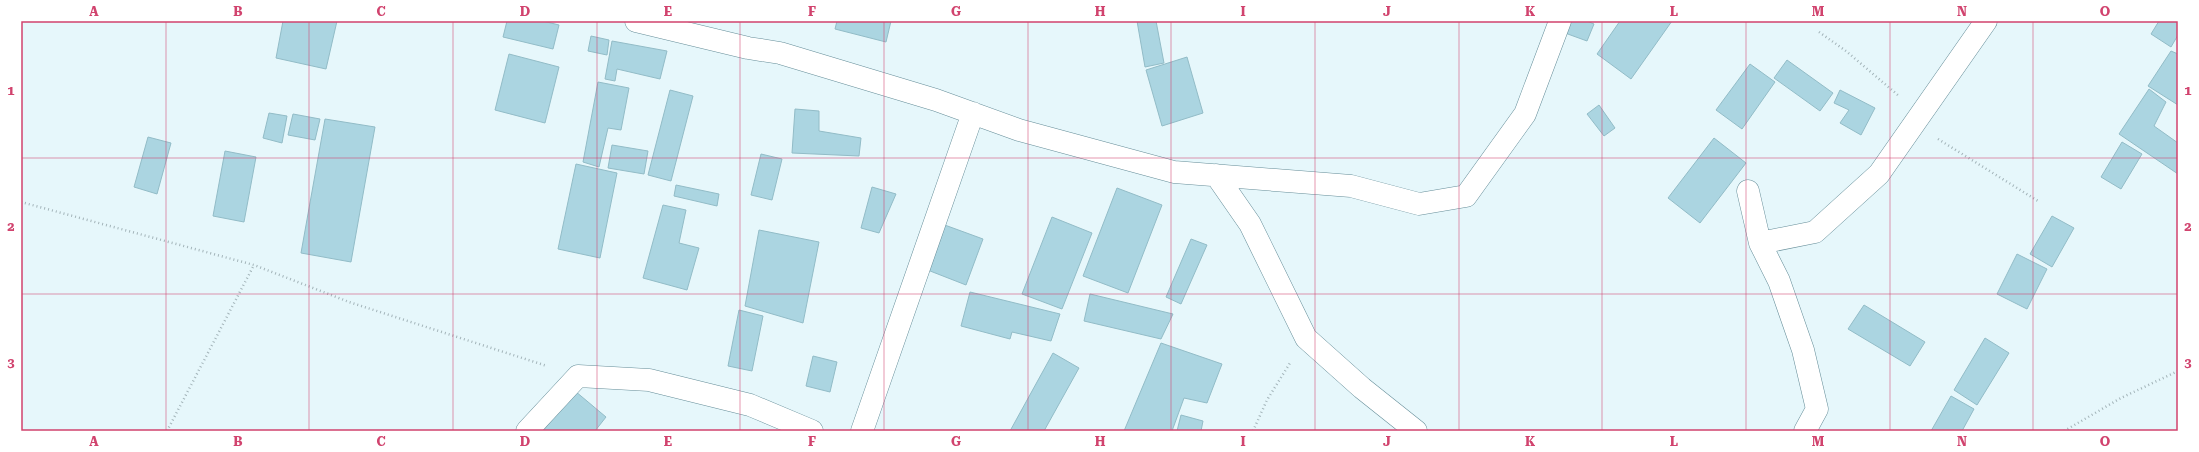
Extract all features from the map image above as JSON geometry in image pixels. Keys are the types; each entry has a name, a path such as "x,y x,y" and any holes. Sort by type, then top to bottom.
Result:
{"street":[{"path":"636,21 748,48 780,53 936,100 1019,130 1174,172 1351,186 1419,204 1466,196 1525,114 1560,21"},
{"path":"1760,243 1814,232 1879,174 1986,21"},
{"path":"862,431 973,113"},
{"path":"1216,175 1250,224 1306,338 1362,388 1416,431"},
{"path":"1748,191 1760,243 1779,282 1803,350 1816,409 1818,431"},
{"path":"527,431 578,376 649,380 750,406 812,431"},
{"path":"1806,431 1816,409"}],"path":[{"path":"21,202 254,265 349,302 578,376"},
{"path":"167,431 254,265"},
{"path":"1253,431 1267,400 1306,338"},
{"path":"2064,431 2121,398 2178,372"}],"building":[{"path":"283,21 337,21 326,69 276,58"},
{"path":"507,21 543,21 559,25 553,49 503,37"},
{"path":"837,21 891,21 886,42 835,29"},
{"path":"1137,21 1156,21 1164,63 1145,67"},
{"path":"1570,21 1587,21 1594,24 1587,41 1565,33"},
{"path":"1620,21 1672,21 1631,79 1597,54"},
{"path":"2159,21 2178,21 2178,35 2171,47 2151,34"},
{"path":"591,36 609,40 607,55 588,51"},
{"path":"612,41 667,51 660,79 617,69 615,81 605,79"},
{"path":"2171,51 2178,54 2178,105 2148,86"},
{"path":"509,54 559,67 545,123 495,110"},
{"path":"1187,57 1203,113 1162,126 1146,70"},
{"path":"1787,60 1833,93 1820,111 1774,78"},
{"path":"1750,64 1775,82 1742,129 1716,110"},
{"path":"598,82 629,88 621,130 608,128 599,167 583,162"},
{"path":"2149,89 2166,102 2154,126 2178,143 2178,174 2119,134"},
{"path":"670,90 693,96 671,181 648,175"},
{"path":"1840,90 1875,108 1861,135 1840,123 1849,110 1834,103"},
{"path":"1599,105 1615,128 1604,136 1587,114"},
{"path":"795,109 819,111 819,131 861,138 859,156 792,153"},
{"path":"269,113 287,116 282,143 263,138"},
{"path":"293,114 320,119 315,140 288,135"},
{"path":"325,119 375,127 351,262 301,253"},
{"path":"148,137 171,143 157,194 134,187"},
{"path":"1714,138 1746,163 1700,223 1668,198"},
{"path":"2122,142 2142,154 2121,189 2101,177"},
{"path":"612,145 648,151 644,174 608,168"},
{"path":"225,151 256,157 244,222 213,216"},
{"path":"761,154 782,159 772,200 751,195"},
{"path":"576,164 617,173 600,258 558,249"},
{"path":"676,185 719,194 717,206 674,196"},
{"path":"872,187 896,194 879,233 861,228"},
{"path":"1117,188 1162,205 1128,293 1083,276"},
{"path":"663,205 686,210 679,243 699,248 687,290 643,278"},
{"path":"2052,216 2074,228 2052,267 2030,254"},
{"path":"1052,217 1092,233 1062,309 1022,294"},
{"path":"942,224 983,239 966,285 925,269"},
{"path":"759,230 819,242 803,323 745,306"},
{"path":"1191,239 1207,245 1181,304 1166,297"},
{"path":"2017,254 2047,269 2027,309 1997,294"},
{"path":"970,292 1060,314 1051,341 1012,332 1010,339 961,326"},
{"path":"1090,294 1173,314 1161,339 1084,321"},
{"path":"1864,305 1925,342 1910,366 1848,329"},
{"path":"739,310 763,316 752,371 728,366"},
{"path":"1985,338 2009,353 1977,405 1954,390"},
{"path":"1161,343 1222,364 1207,403 1184,398 1172,431 1124,431"},
{"path":"1053,353 1079,368 1044,431 1010,431"},
{"path":"813,356 837,362 830,392 806,386"},
{"path":"575,391 606,417 595,431 543,431"},
{"path":"1951,396 1974,409 1962,431 1931,431"},
{"path":"1181,415 1203,421 1201,431 1177,431"}]}
